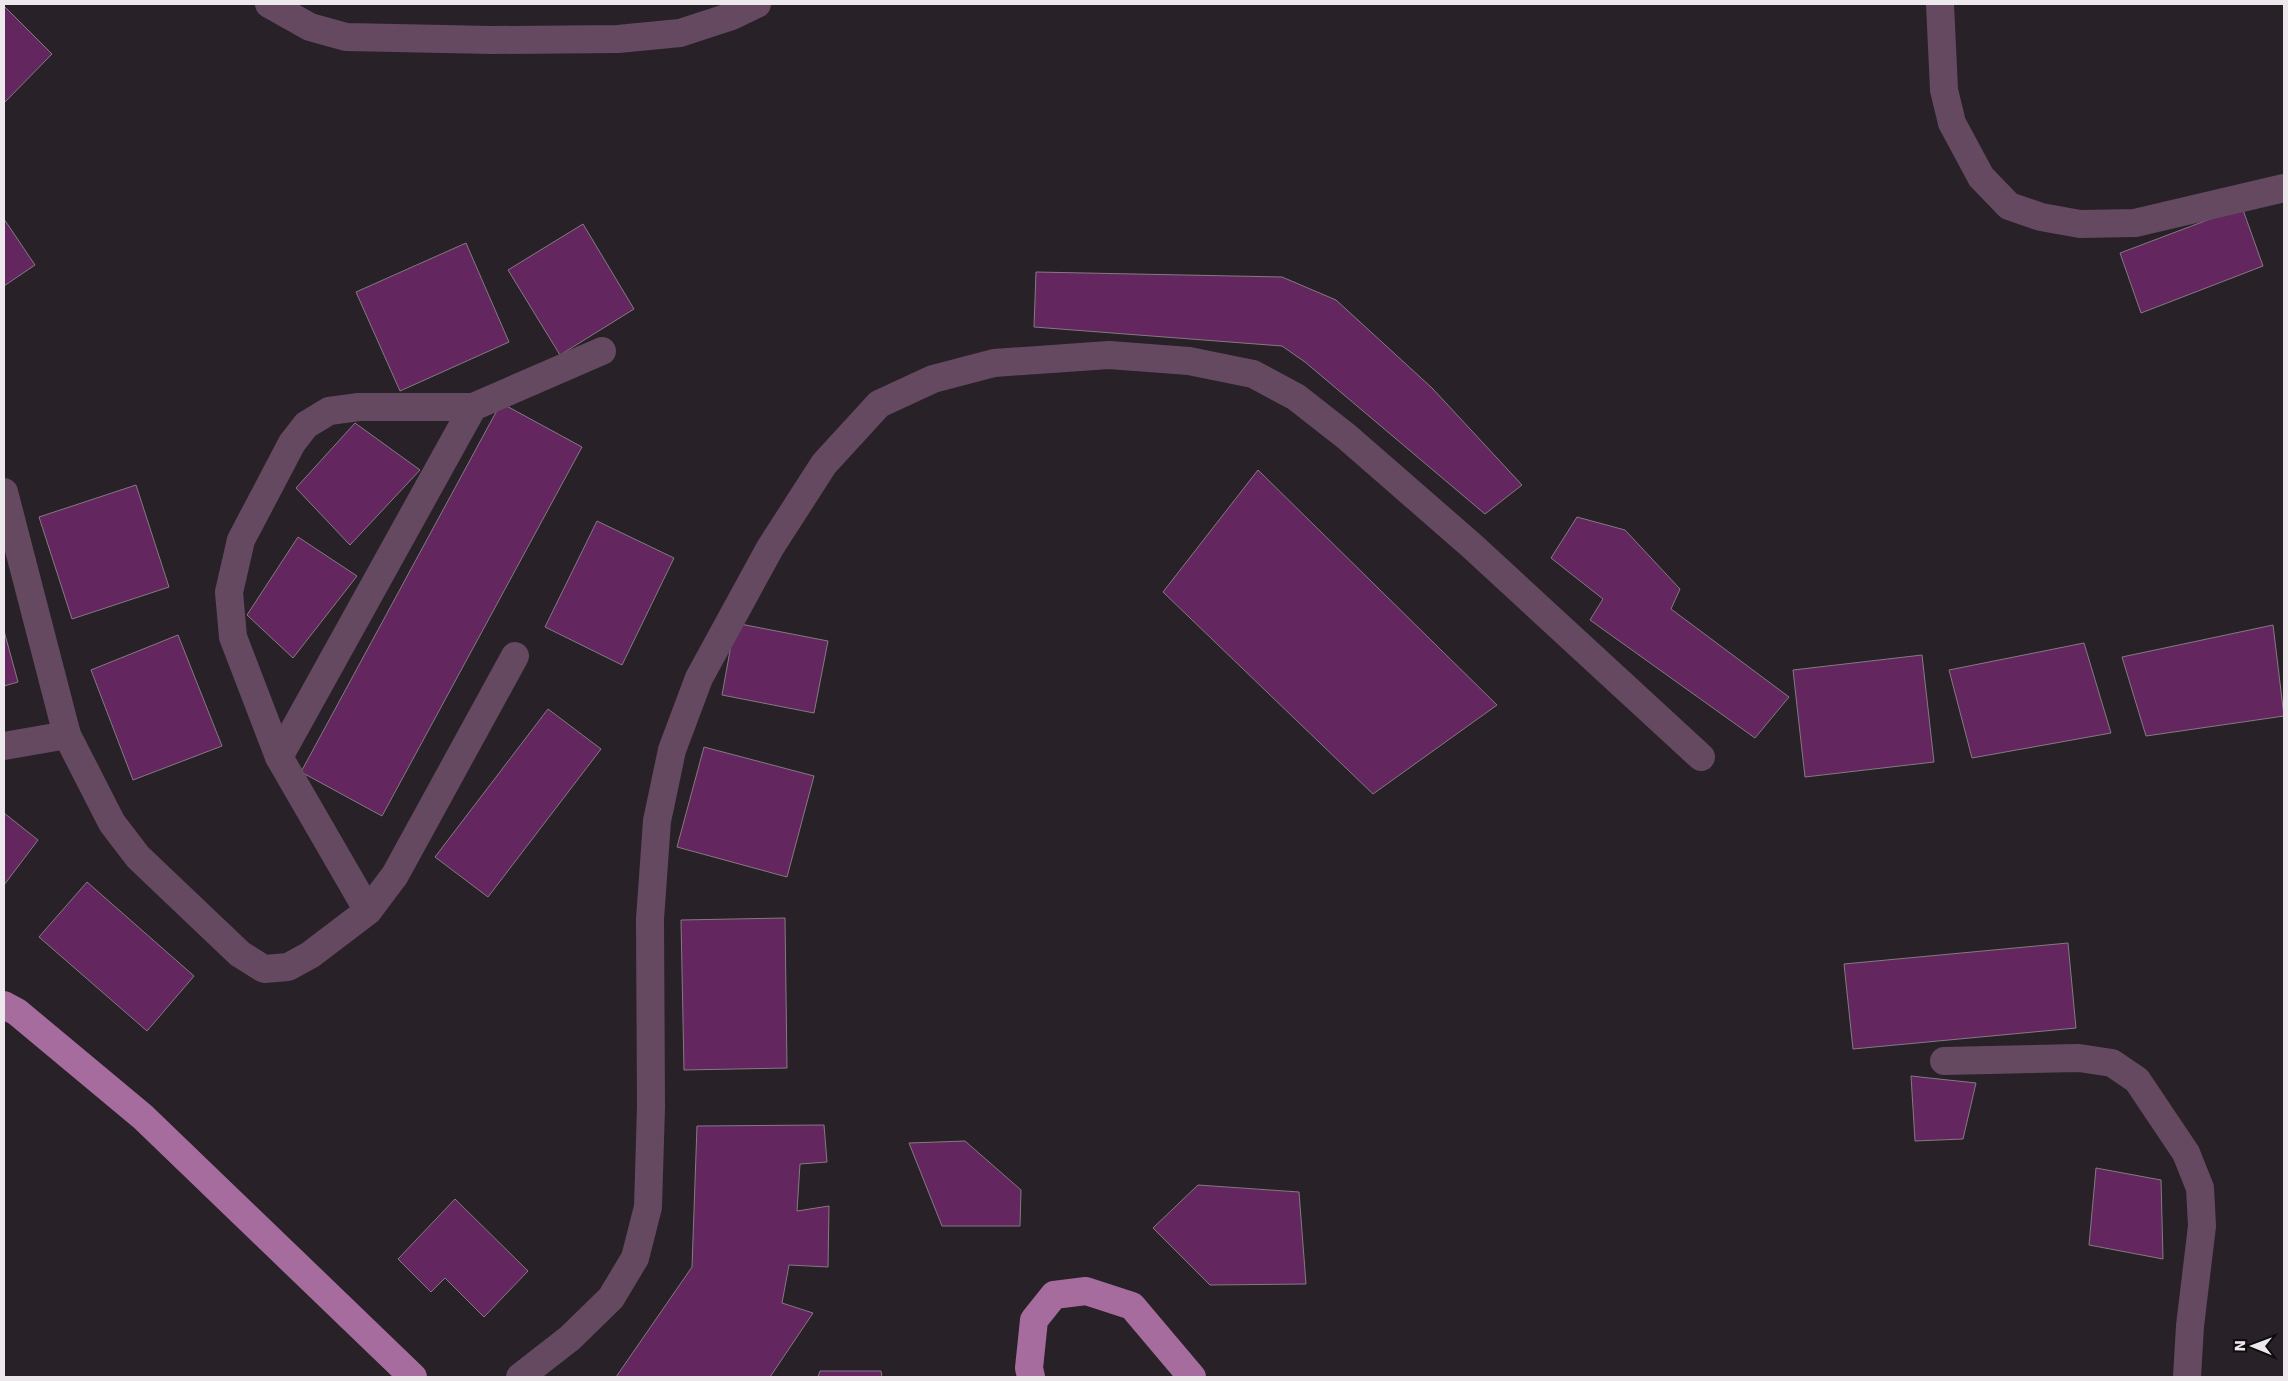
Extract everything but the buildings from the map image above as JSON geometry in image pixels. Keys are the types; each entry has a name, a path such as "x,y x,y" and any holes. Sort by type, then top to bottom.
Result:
{"main road":[{"path":"8,1004 143,1118 413,1377"},
{"path":"1031,1377 1028,1368 1034,1320 1054,1295 1086,1291 1132,1306 1192,1377"}],"street":[{"path":"269,4 310,27 346,38 493,40 618,39 680,33 732,16 757,4"},
{"path":"1940,4 1944,90 1952,123 1981,177 2009,206 2041,217 2080,224 2135,223 2284,188"},
{"path":"368,910 279,757 233,637 228,592 241,540 292,443 306,425 328,410 473,406 602,350"},
{"path":"520,1377 570,1338 611,1298 635,1258 648,1207 651,1108 650,919 657,821 672,750 699,678 770,548 824,464 879,404 933,379 994,363 1109,355 1189,361 1253,374 1296,397 1347,437 1472,546 1701,757"},
{"path":"279,757 473,406"},
{"path":"4,492 67,735 112,823 138,857 240,954 264,969 288,967 310,955 368,910 395,875 515,656"},
{"path":"4,746 67,735"},
{"path":"1944,1060 2079,1058 2112,1064 2137,1080 2186,1152 2200,1188 2202,1226 2190,1326 2187,1377"}]}
